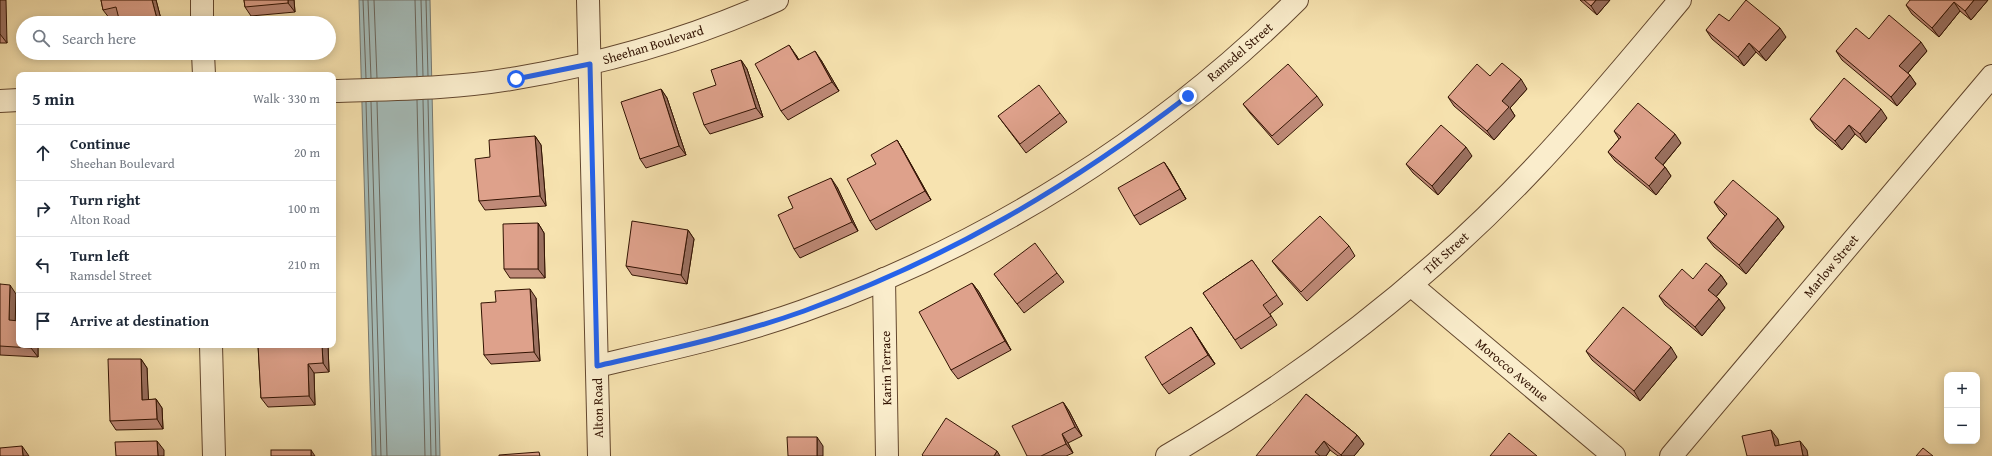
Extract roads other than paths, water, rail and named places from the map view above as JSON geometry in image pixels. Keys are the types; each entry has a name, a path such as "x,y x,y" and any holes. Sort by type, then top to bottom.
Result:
{"street":[{"path":"202,0 202,16"},
{"name":"Alton Road","path":"588,0 599,456"},
{"name":"Sheehan Boulevard","path":"340,91 437,88 516,79 590,64 678,39 749,13 777,0"},
{"name":"Ramsdel Street","path":"597,366 666,351 735,333 803,311 884,279 991,227 1092,166 1188,96 1243,50 1297,0"},
{"name":"Tift Street","path":"1168,456 1290,378 1359,327 1411,285 1470,232 1536,166 1575,124 1680,0"},
{"path":"204,60 204,72"},
{"name":"Marlow Street","path":"1671,456 1992,76"},
{"path":"0,101 16,100"},
{"name":"Karin Terrace","path":"884,279 887,456"},
{"name":"Morocco Avenue","path":"1411,285 1614,456"},
{"path":"211,348 214,456"}],"water":[{"path":"359,0 430,0 440,456 372,456"}]}
